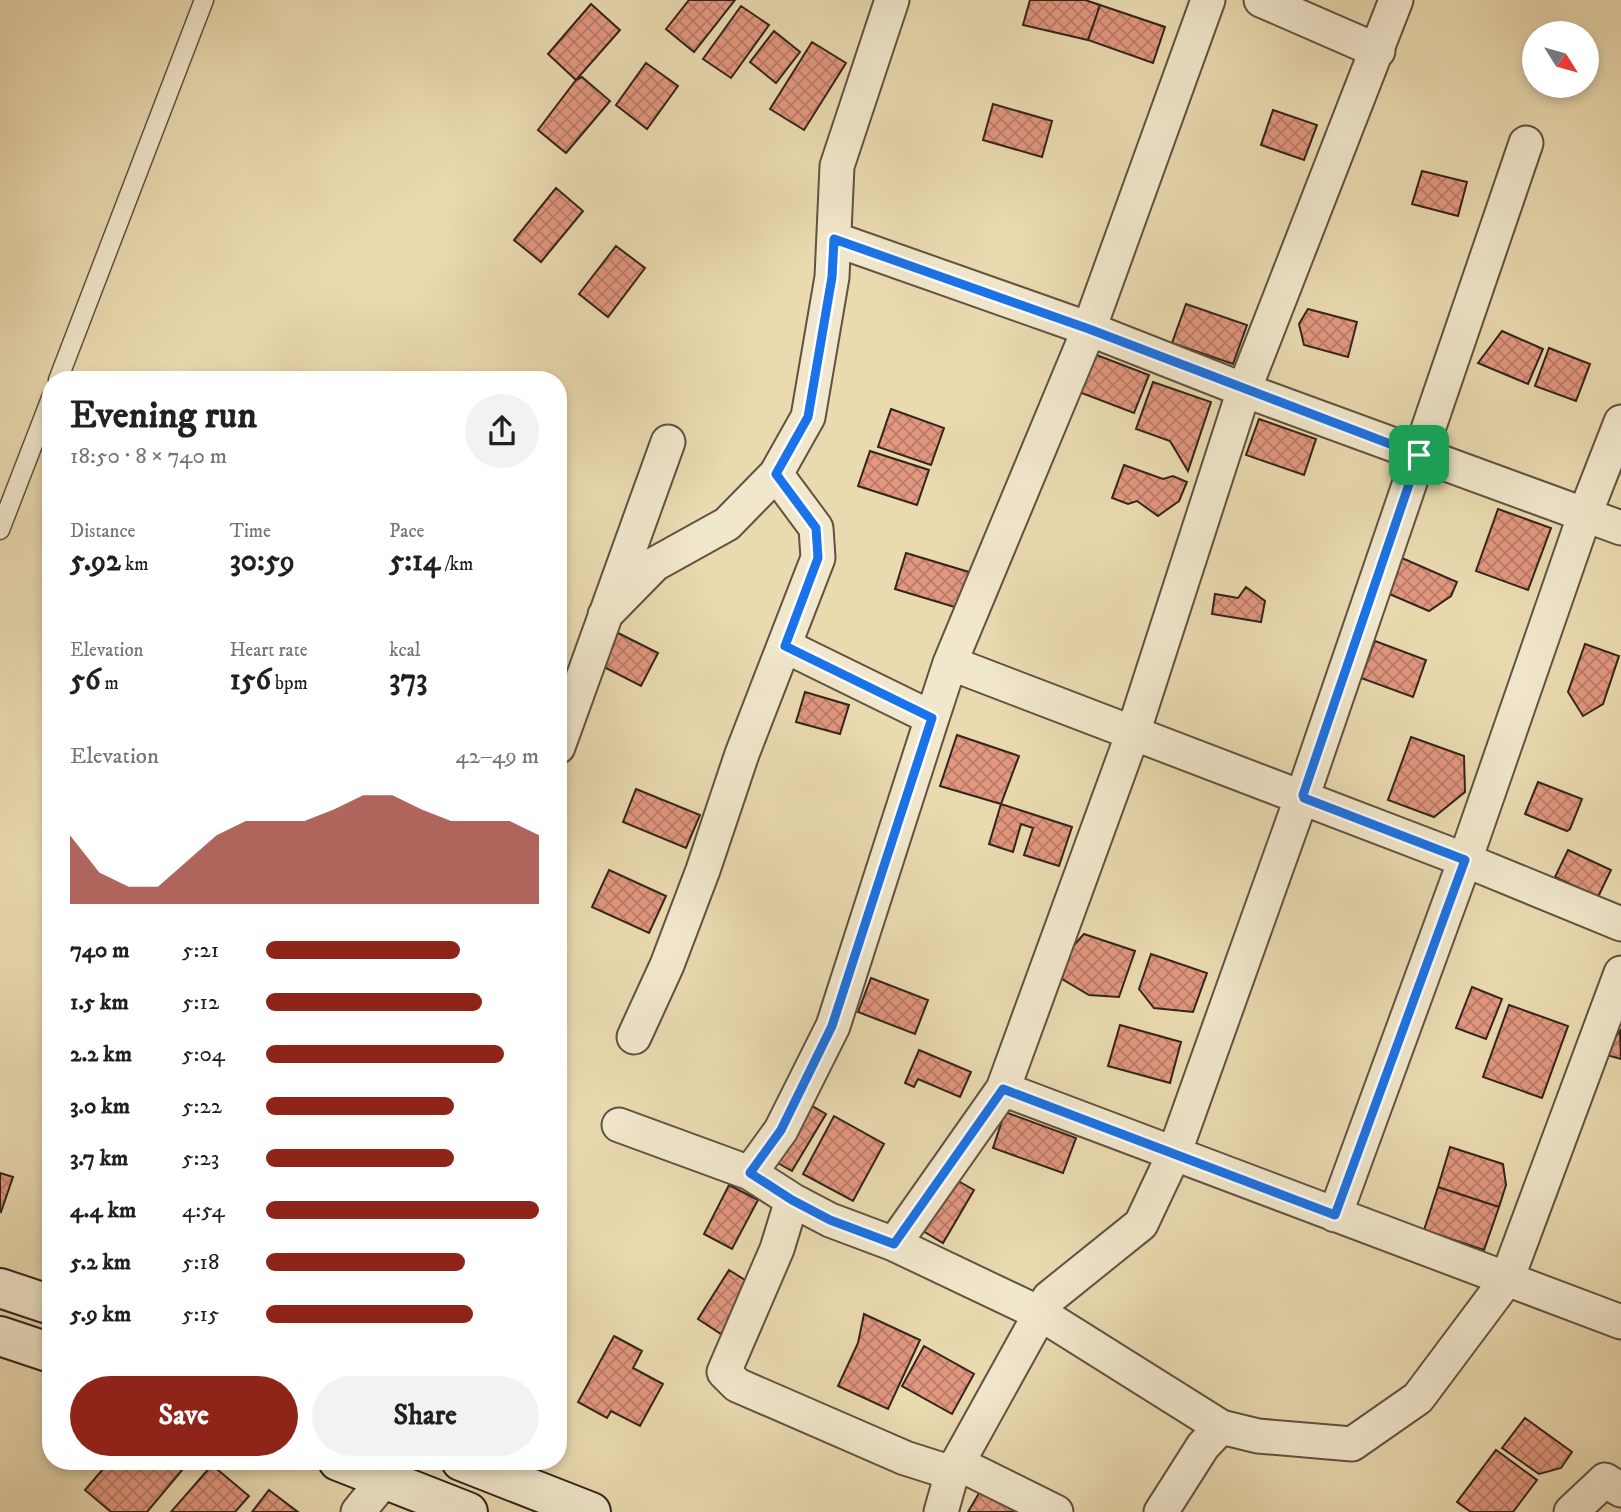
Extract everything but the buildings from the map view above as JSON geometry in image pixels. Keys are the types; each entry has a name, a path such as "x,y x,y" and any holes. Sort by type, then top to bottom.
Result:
{"main road":[{"path":"0,1288 42,1302"},
{"path":"0,1336 42,1350"},
{"path":"361,1470 467,1512"},
{"path":"484,1470 591,1512"}],"street":[{"path":"606,615 655,564 727,524 776,474 808,417 832,277 837,166 892,0"},
{"path":"750,1173 781,1130 832,1026 950,663 1089,329 1208,0"},
{"path":"1261,0 1378,51"},
{"path":"894,1244 1003,1089 1133,733 1244,390 1396,0"},
{"path":"941,1512 955,1468 1049,1298 1141,1224 1174,1154 1296,813 1304,798 1525,143"},
{"path":"834,239 1089,329 1244,390 1621,528"},
{"path":"1335,1215 1465,860 1585,514 1621,422"},
{"path":"567,722 668,442"},
{"path":"634,1037 667,965 743,754 818,558 816,528 776,474"},
{"path":"785,646 932,718"},
{"path":"950,663 1465,860 1621,924"},
{"path":"619,1125 750,1173 830,1220 894,1244 1041,1314 1221,1427 1258,1436 1352,1444 1418,1398 1507,1279 1621,974"},
{"path":"1003,1089 1621,1322"},
{"path":"792,1200 777,1249 724,1372 737,1385 905,1458 955,1468 1056,1512"},
{"path":"1161,1512 1203,1446 1221,1427"},
{"path":"358,1512 384,1479"},
{"path":"1571,1512 1605,1480 1621,1490"}],"lane":[{"path":"61,371 204,0"},
{"path":"0,530 42,421"}],"route":[{"path":"834,239 1089,329 1419,455 1303,795 1304,798 1465,860 1335,1215 1003,1089 894,1244 830,1220 750,1173 781,1130 832,1026 932,718 785,646 818,558 816,528 776,474 808,417 832,277 834,239"}]}
